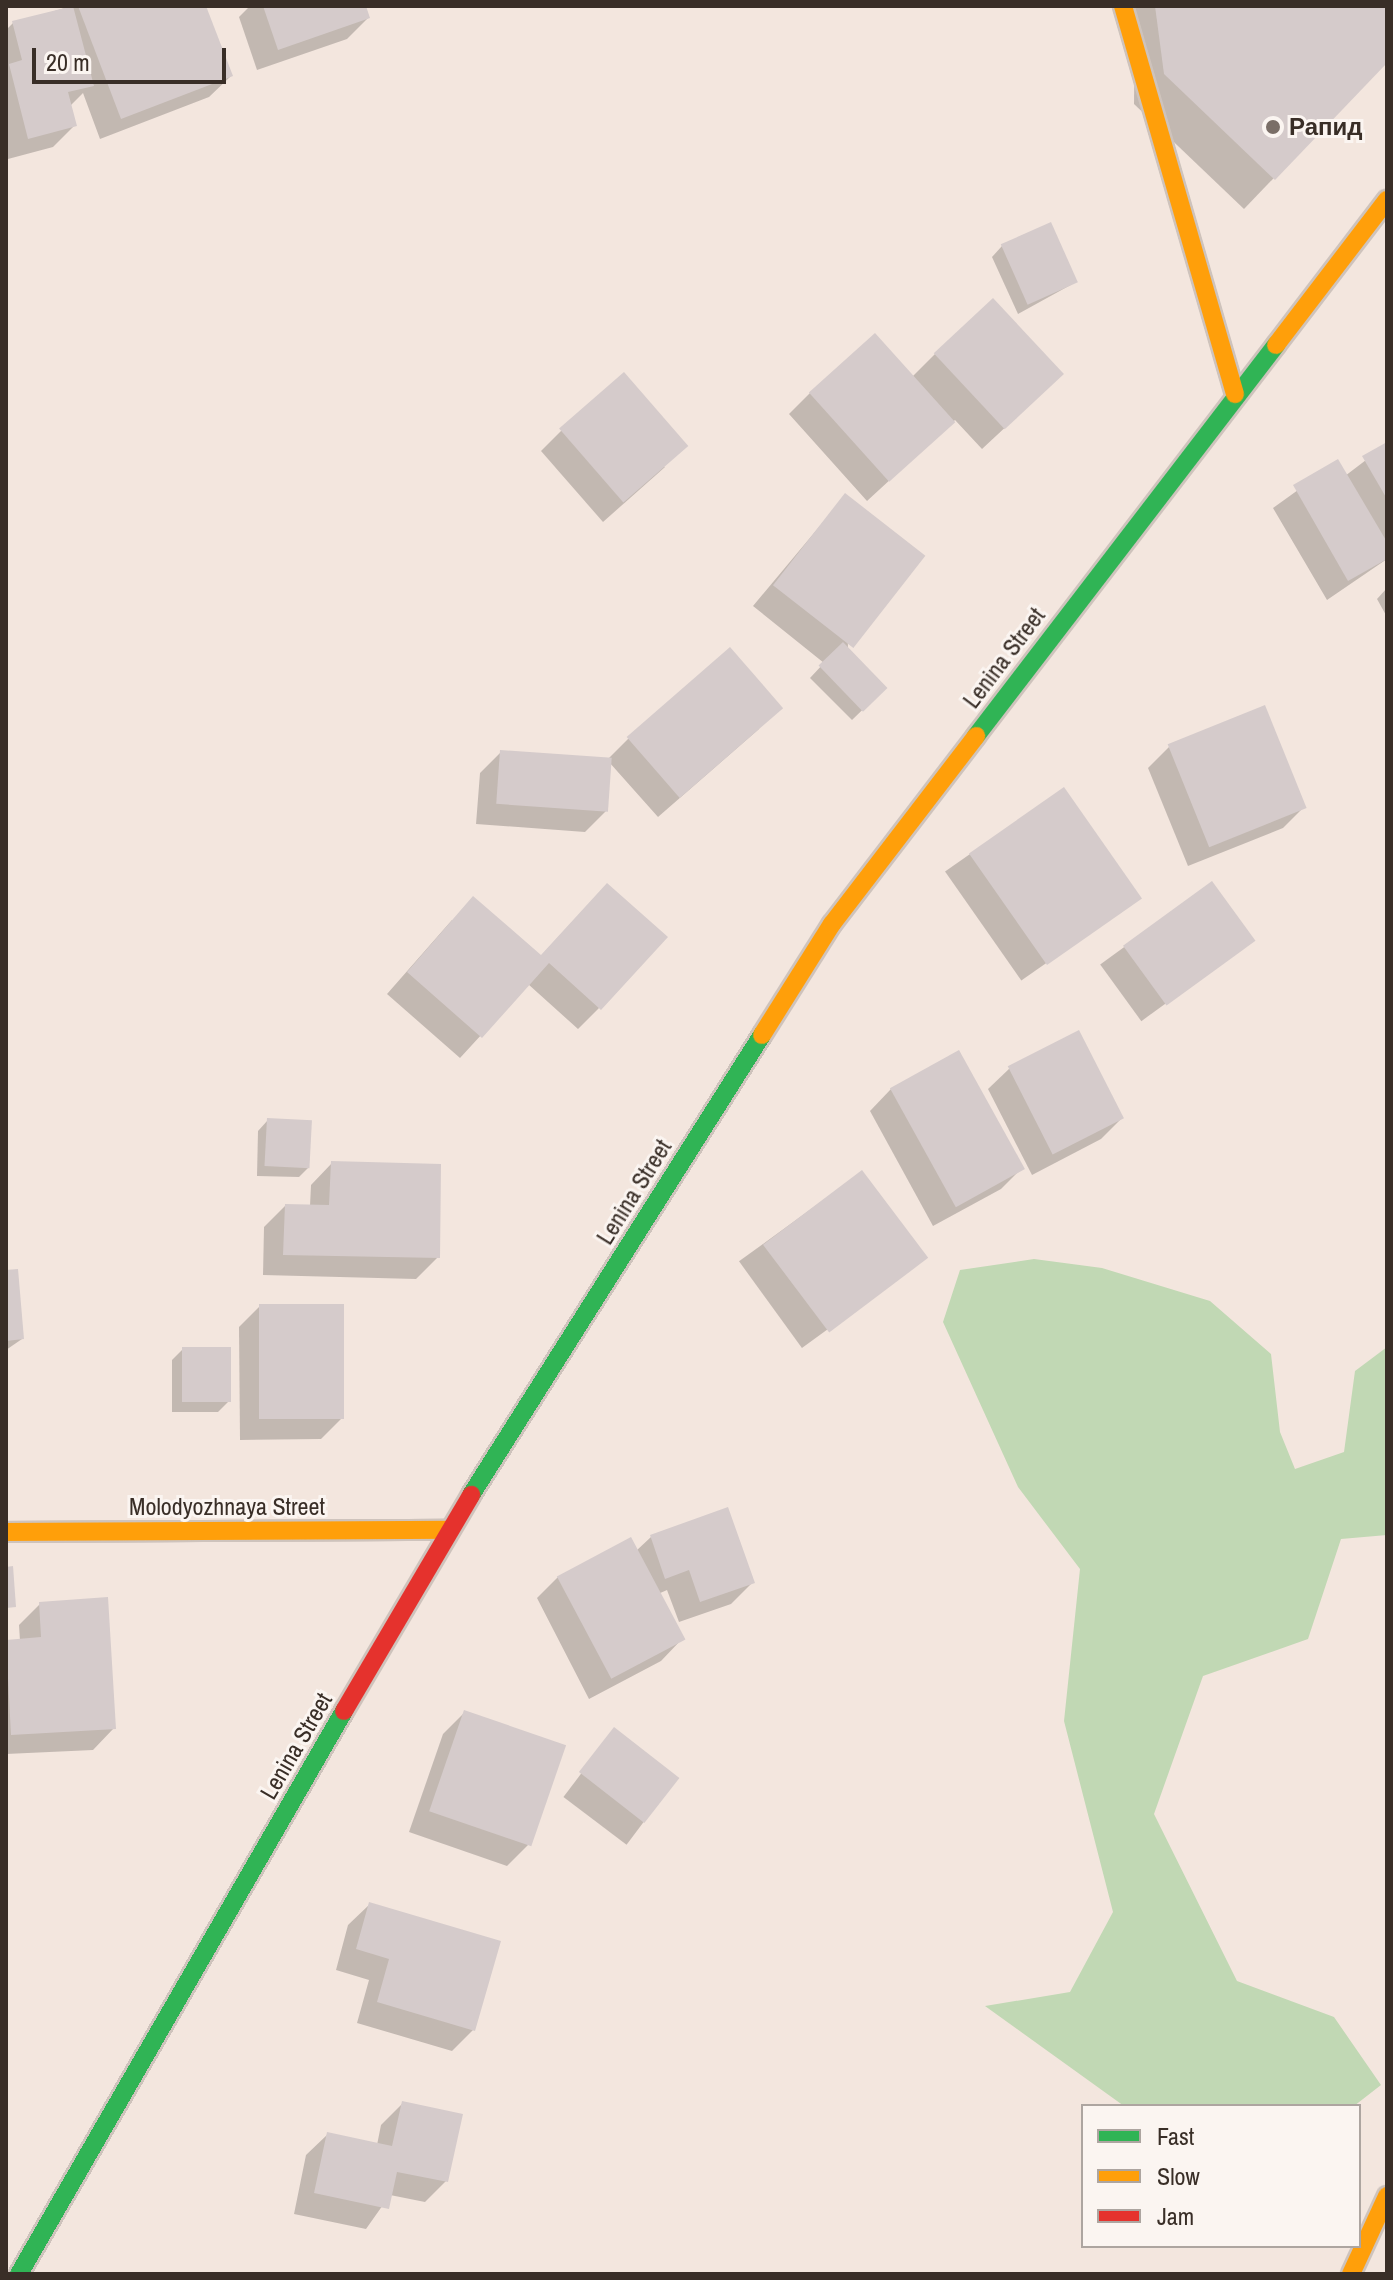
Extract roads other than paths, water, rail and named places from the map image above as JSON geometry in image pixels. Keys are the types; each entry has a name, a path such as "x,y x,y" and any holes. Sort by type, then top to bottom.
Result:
{"main road":[{"path":"1123,6 1235,394"},
{"name":"Lenina Street","path":"19,2274 449,1530 832,924 1235,394 1387,200"},
{"name":"Molodyozhnaya Street","path":"6,1532 449,1530"},
{"path":"1351,2274 1387,2196"}],"place":[{"name":"Рапид","path":"1273,127"}]}
